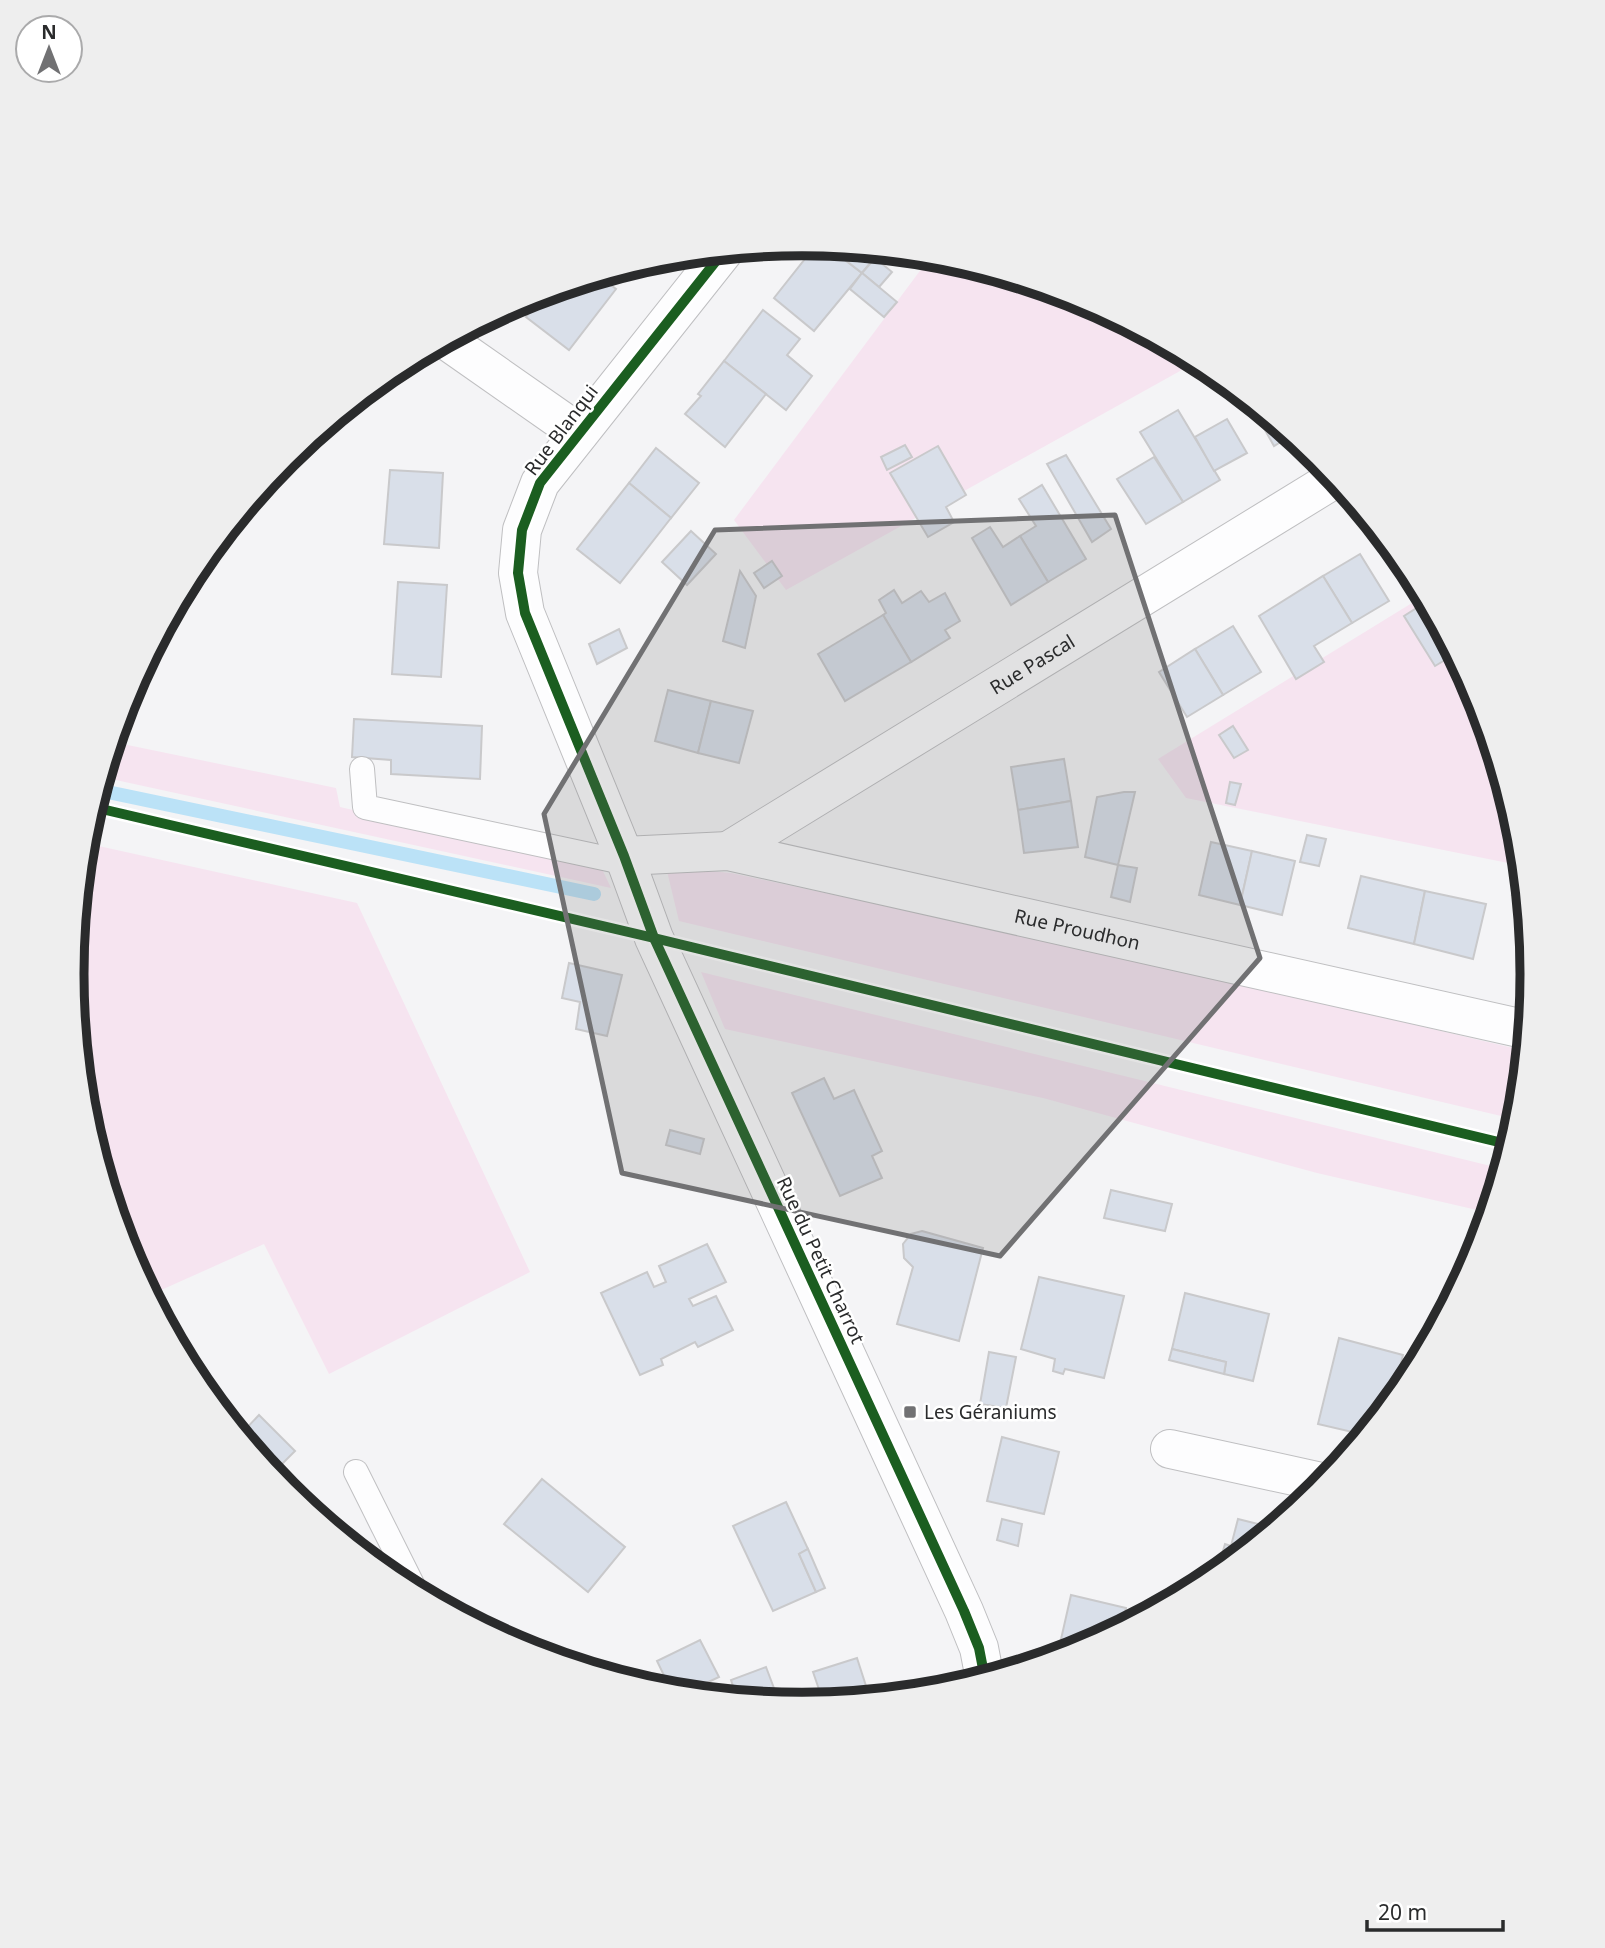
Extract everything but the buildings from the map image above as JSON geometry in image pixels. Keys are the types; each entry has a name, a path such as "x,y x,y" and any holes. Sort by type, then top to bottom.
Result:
{"street":[{"name":"Rue Blanqui","path":"625,860 524,613 518,573 522,530 540,483 716,261"},
{"path":"455,346 579,433"},
{"name":"Rue Pascal","path":"729,851 1327,483"},
{"name":"Rue Proudhon","path":"625,860 729,851 1518,1028"},
{"name":"Rue du Petit Charrot","path":"625,860 654,937 964,1611 979,1648 983,1669"},
{"path":"1170,1449 1313,1480"}],"lane":[{"path":"362,769 365,807 625,860"},
{"path":"356,1472 407,1573"}],"highlighted area":[{"path":"1115,515 1260,958 1000,1256 622,1173 544,814 715,530"}],"shaded area":[{"path":"923,266 988,280 1077,310 1120,330 1187,367 786,590 734,520"},
{"path":"1416,601 1447,656 1483,743 1497,788 1512,864 1186,798 1158,759"},
{"path":"122,744 336,788 340,807 601,867 611,888 111,779"},
{"path":"96,845 357,903 530,1272 329,1374 264,1244 158,1292 139,1249 108,1160 90,1068 84,974 90,880"},
{"path":"666,867 731,873 1131,958 1517,1049 1506,1117 679,921"},
{"path":"701,972 1495,1167 1481,1211 1317,1173 1043,1098 725,1029"}],"waterway":[{"path":"107,792 594,894"}],"cycle path":[{"path":"716,261 540,483 522,530 518,573 525,613 624,856 654,938 964,1611 979,1648 983,1669"},
{"path":"103,809 654,938 1501,1143"}],"place":[{"name":"Les Géraniums","path":"910,1412"}]}
